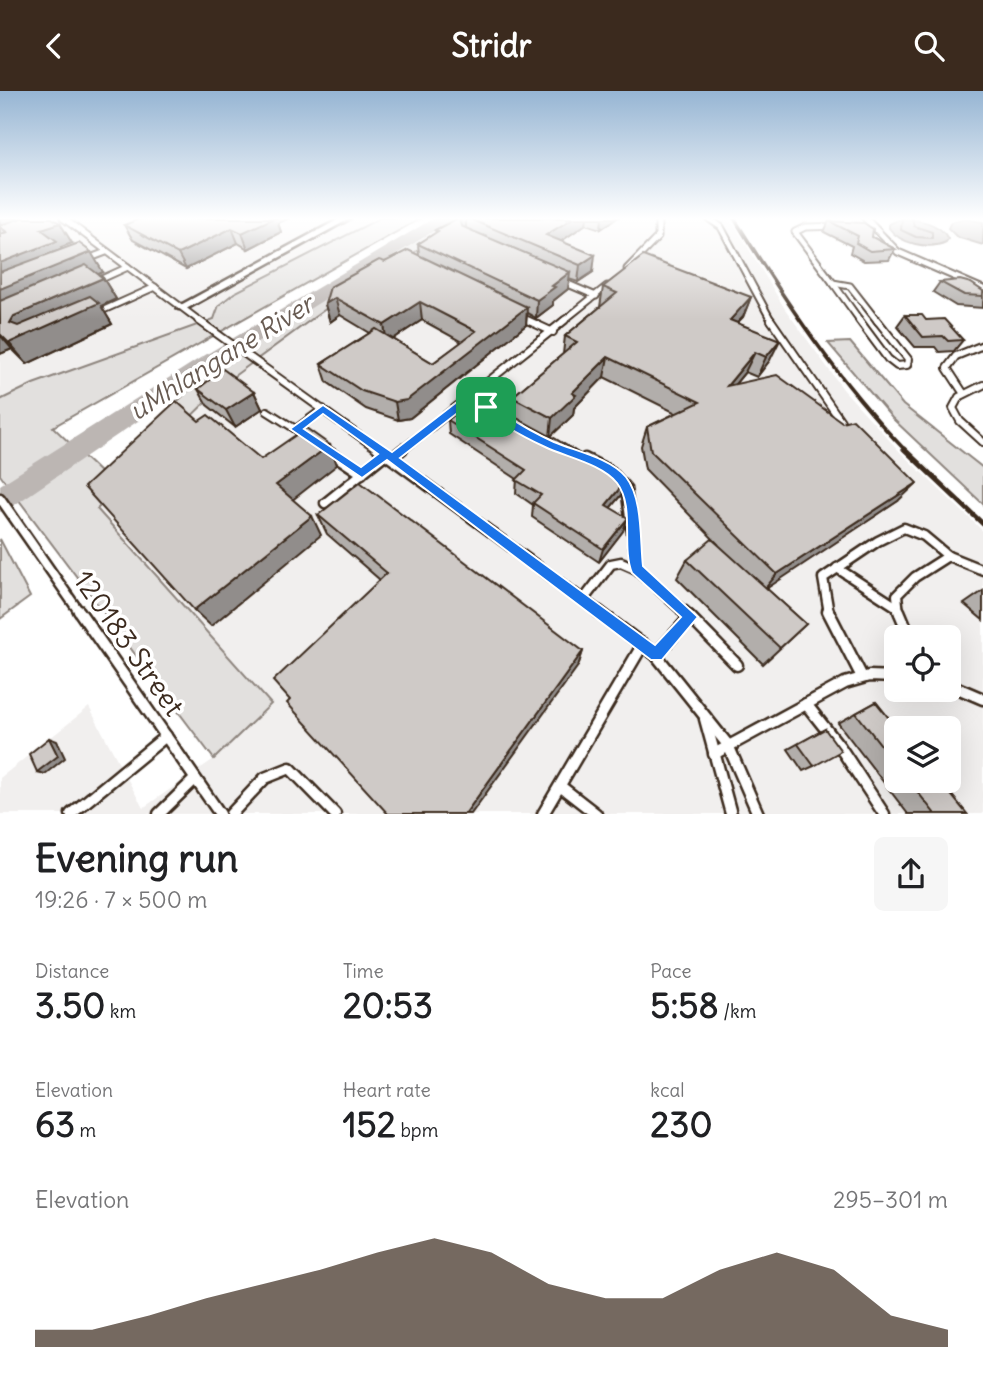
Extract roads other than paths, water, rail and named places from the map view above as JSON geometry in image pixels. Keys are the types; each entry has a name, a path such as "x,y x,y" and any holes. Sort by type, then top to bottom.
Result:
{"street":[{"path":"181,307 284,252"}],"lane":[{"path":"82,261 106,252 128,267 643,644 656,655 728,745 758,814"},
{"path":"624,272 643,252"},
{"path":"734,252 780,337 841,421"},
{"path":"809,252 831,283 891,363 907,365 908,359 850,286 831,283"},
{"path":"898,252 983,289"},
{"path":"89,284 128,267"},
{"path":"548,275 596,296"},
{"path":"325,503 362,474 478,397 614,280"},
{"path":"88,317 155,287"},
{"path":"515,314 553,332"},
{"path":"964,394 951,378 947,367 956,356 983,345"},
{"path":"983,385 964,394 955,402 955,414 983,442"},
{"path":"296,429 323,409"},
{"path":"267,411 362,474"},
{"path":"575,454 611,471 626,488 630,498 637,569"},
{"name":"120183 Street","path":"0,498 220,814"},
{"path":"862,677 839,634 823,592 823,578 904,528 924,536 947,556 983,570"},
{"path":"905,625 897,607 897,595 906,584 947,556"},
{"path":"584,599 611,564 626,563 637,569 690,617 737,665"},
{"path":"837,568 873,594 897,607"},
{"path":"656,655 690,617"},
{"path":"543,814 643,644"},
{"path":"714,754 806,703 862,677 884,677"},
{"path":"961,690 983,699"},
{"path":"806,703 841,747 884,814"},
{"path":"704,715 731,814"},
{"path":"71,814 166,736"},
{"path":"231,814 268,775 281,768 290,768 335,814"},
{"path":"159,814 194,780"},
{"path":"560,786 596,814"}],"waterway":[{"name":"uMhlangane River","path":"0,500 205,365 390,252"}],"railway":[{"path":"755,252 835,368 905,450"},
{"path":"905,450 983,524"}]}
